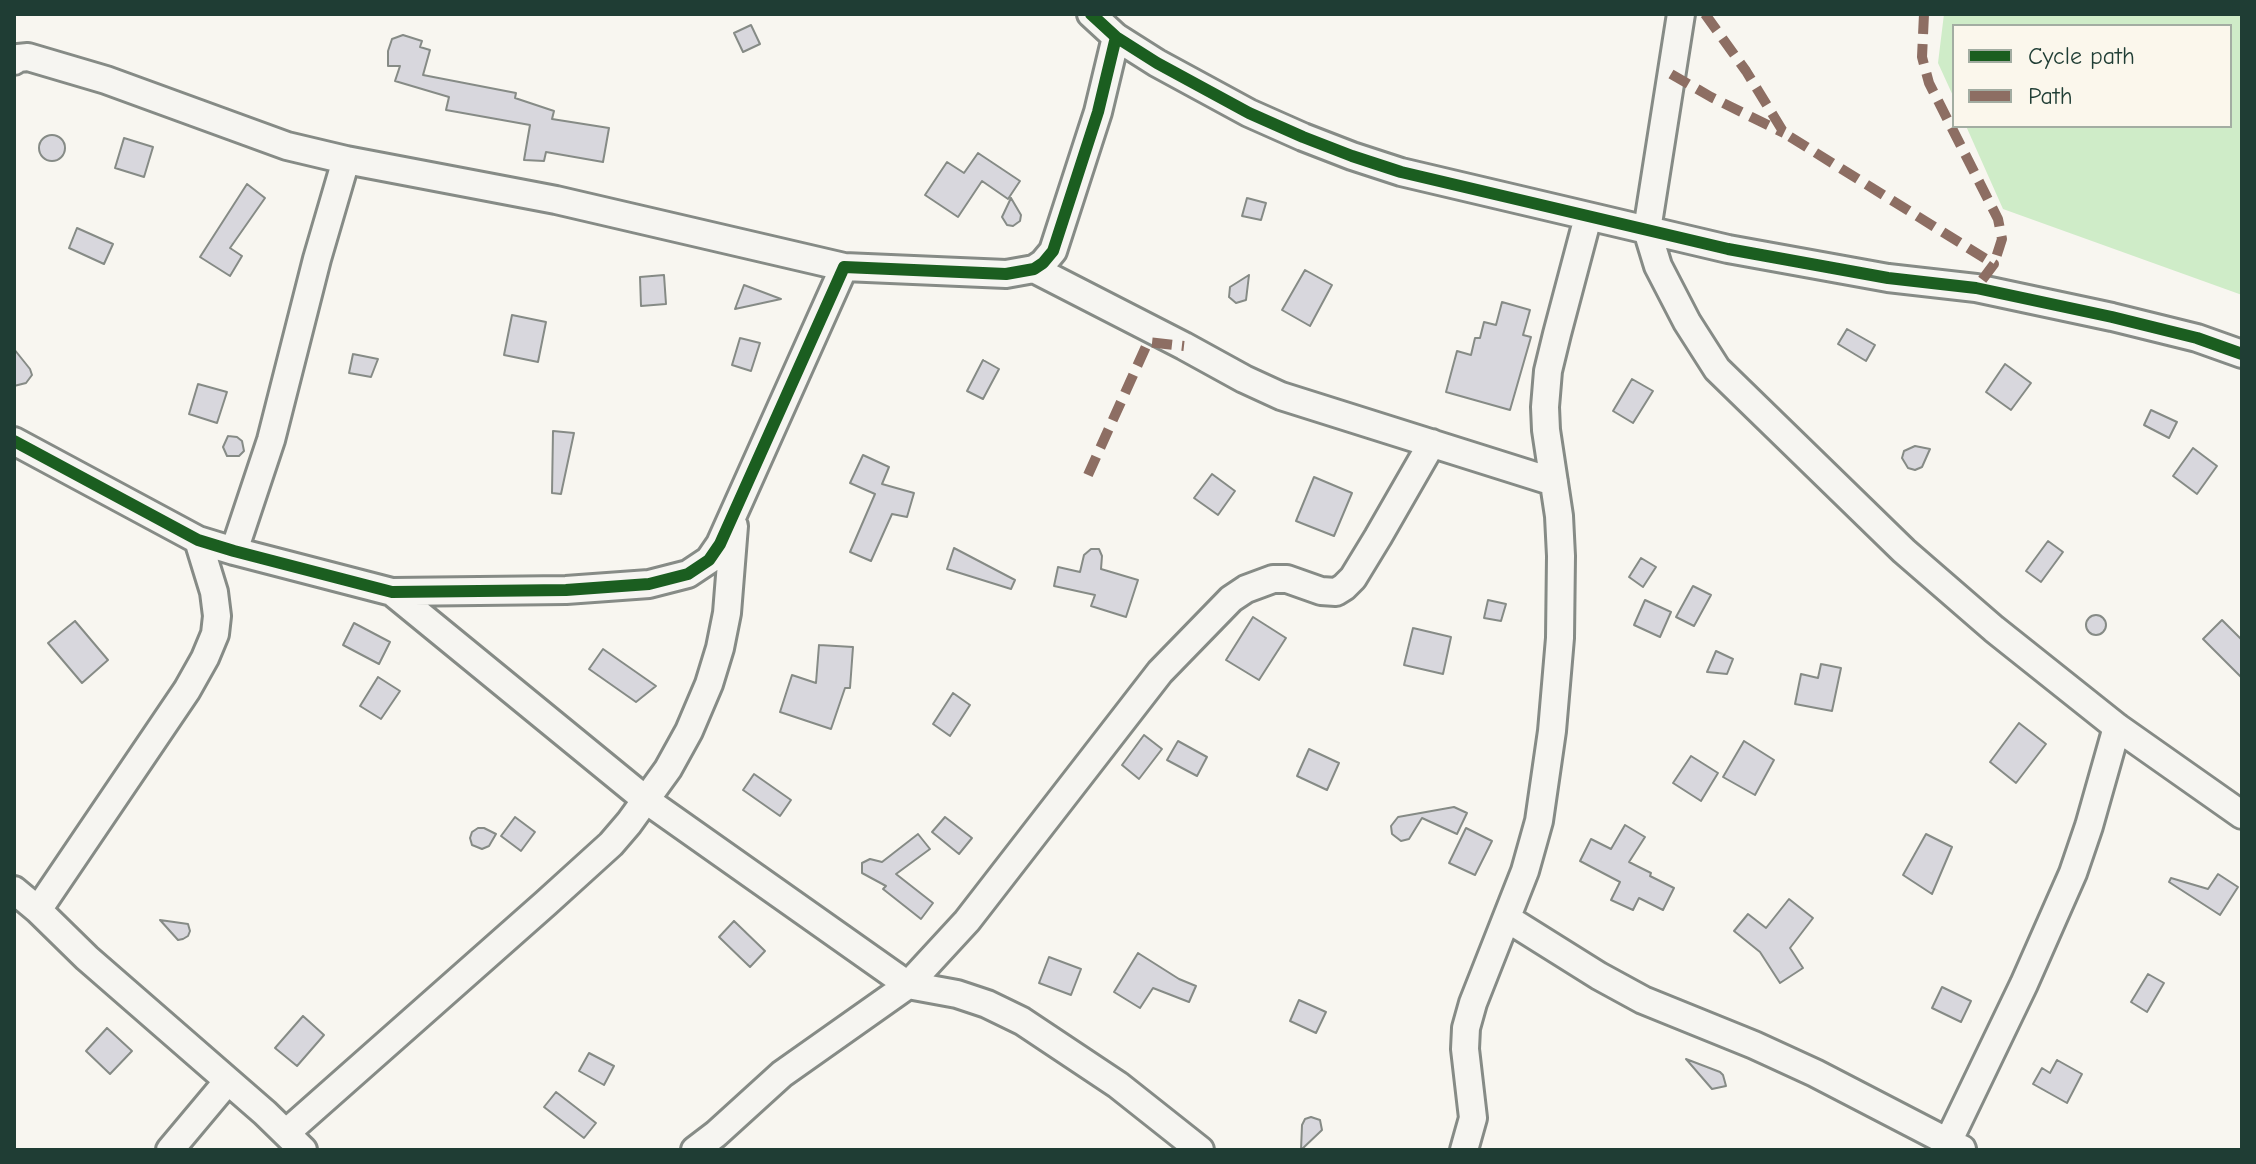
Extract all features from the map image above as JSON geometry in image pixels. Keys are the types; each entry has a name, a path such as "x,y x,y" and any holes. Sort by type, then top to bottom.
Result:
{"street":[{"path":"1091,14 1116,37 1223,100 1340,152 1401,172 1728,249 1888,278 1976,288 2126,320 2197,338 2242,354"},
{"path":"1681,14 1647,230 1658,266 1687,322 1717,369 1904,551 1994,629 2117,727 2242,815"},
{"path":"14,61 28,57 106,80 287,146 556,200 844,267 1006,274 1034,269 1053,251 1098,112 1116,37"},
{"path":"234,551 271,440 346,160"},
{"path":"1475,1150 1465,1049 1466,1028 1525,871 1539,821 1552,731 1561,602 1559,516 1545,407 1548,371 1588,217"},
{"path":"14,441 198,540 392,592 566,590 649,584 688,574 709,560 720,544 844,267"},
{"path":"1034,269 1281,396 1554,482"},
{"path":"695,1150 782,1074 908,985 967,921 1160,672 1213,615 1246,589 1273,579 1287,579 1321,591 1336,592 1344,587 1353,578 1432,443"},
{"path":"14,890 294,1142 611,844 668,769 689,731 716,660 727,613 735,510"},
{"path":"38,910 187,690 205,658 215,634 217,616 214,592 198,540"},
{"path":"392,592 646,800 908,985 957,994 1022,1021 1118,1085 1200,1150"},
{"path":"1508,919 1643,1000 1815,1073 1956,1146 2073,873 2117,727"},
{"path":"170,1150 227,1082"},
{"path":"1464,1150 1473,1118"}],"green space":[{"path":"1944,14 2242,14 2242,295 2003,209 1967,128 2232,128 2232,24 1952,24 1952,94 1938,63"}],"building":[{"path":"751,25 760,44 743,52 734,33"},
{"path":"403,35 422,41 420,47 430,50 423,75 516,93 515,98 554,111 552,119 609,128 603,162 546,152 544,161 524,160 530,125 446,110 449,97 395,81 400,66 388,66 388,51 392,39"},
{"path":"52,135 61,139 65,148 61,157 52,161 43,157 39,148 43,139"},
{"path":"124,138 153,147 144,177 115,168"},
{"path":"978,153 1020,181 1008,199 982,181 958,217 925,195 947,162 964,173"},
{"path":"247,184 265,198 230,248 242,256 230,276 200,257"},
{"path":"1011,198 1021,215 1020,221 1013,226 1007,225 1002,217"},
{"path":"1247,198 1266,203 1261,220 1242,216"},
{"path":"77,228 113,244 104,264 69,248"},
{"path":"1305,270 1332,285 1310,326 1282,310"},
{"path":"664,275 666,304 641,306 640,277"},
{"path":"1249,275 1246,300 1236,303 1229,297 1230,287"},
{"path":"744,285 781,299 735,309"},
{"path":"1502,302 1530,310 1523,335 1531,337 1510,410 1446,392 1457,351 1471,355 1475,338 1480,338 1484,322 1496,325"},
{"path":"512,315 546,322 538,362 504,355"},
{"path":"1847,329 1875,345 1866,361 1838,344"},
{"path":"740,338 760,343 751,371 732,365"},
{"path":"14,349 32,375 26,383 14,386"},
{"path":"353,354 378,359 371,377 349,373"},
{"path":"983,360 999,369 983,399 967,391"},
{"path":"2005,364 2031,383 2011,410 1986,392"},
{"path":"1632,379 1653,391 1633,423 1613,411"},
{"path":"198,384 227,392 217,423 189,414"},
{"path":"2151,410 2177,422 2169,438 2144,425"},
{"path":"553,431 574,433 561,494 552,493"},
{"path":"228,436 242,441 244,451 239,456 227,456 223,447"},
{"path":"1915,446 1930,449 1922,467 1915,470 1908,468 1902,458 1904,451"},
{"path":"2193,448 2217,466 2197,494 2173,476"},
{"path":"863,455 889,467 882,484 914,493 907,517 892,514 871,561 850,552 875,494 850,483"},
{"path":"1212,474 1235,491 1218,515 1194,498"},
{"path":"1314,477 1352,493 1334,536 1296,521"},
{"path":"2048,541 2063,552 2041,582 2026,571"},
{"path":"954,548 1015,580 1011,589 947,569"},
{"path":"1091,549 1099,549 1101,569 1138,580 1126,617 1091,606 1095,595 1054,586 1058,567 1080,572 1084,555"},
{"path":"1641,558 1656,567 1643,587 1629,577"},
{"path":"1693,586 1711,595 1694,626 1676,617"},
{"path":"1488,600 1506,604 1501,621 1484,618"},
{"path":"1645,600 1671,612 1660,637 1634,625"},
{"path":"2092,615 2100,615 2106,625 2100,635 2092,635 2086,629 2086,621"},
{"path":"1253,617 1286,638 1259,680 1226,660"},
{"path":"2222,620 2242,640 2242,678 2203,639"},
{"path":"75,621 108,660 82,683 48,643"},
{"path":"354,623 390,642 379,664 343,645"},
{"path":"1413,628 1451,637 1443,674 1404,665"},
{"path":"819,645 853,647 850,688 845,688 831,729 780,712 792,675 816,683"},
{"path":"603,649 656,686 636,702 589,669"},
{"path":"1716,651 1733,659 1727,674 1707,672"},
{"path":"1821,664 1841,668 1832,711 1795,704 1801,674 1818,678"},
{"path":"378,677 400,691 381,719 360,706"},
{"path":"953,693 970,705 950,736 933,724"},
{"path":"2019,723 2046,744 2016,783 1990,762"},
{"path":"1144,735 1162,749 1139,779 1122,765"},
{"path":"1178,741 1207,757 1197,776 1167,760"},
{"path":"1744,741 1774,760 1755,795 1723,777"},
{"path":"1309,749 1339,763 1327,790 1297,776"},
{"path":"1691,756 1718,773 1701,801 1673,783"},
{"path":"754,774 791,800 780,816 743,790"},
{"path":"1454,807 1467,813 1457,834 1422,818 1409,839 1401,841 1392,834 1391,826 1398,817"},
{"path":"515,817 535,832 521,851 501,836"},
{"path":"945,817 972,838 959,854 932,832"},
{"path":"1625,825 1645,837 1629,862 1674,888 1663,910 1639,898 1633,910 1611,900 1620,882 1580,861 1591,839 1611,849"},
{"path":"478,828 496,834 489,846 482,849 472,845 470,838"},
{"path":"1466,828 1492,841 1475,875 1449,863"},
{"path":"918,834 930,849 896,874 933,903 921,919 883,889 886,886 862,873 862,863 870,859 882,862"},
{"path":"1926,834 1952,847 1932,894 1903,875"},
{"path":"2218,874 2238,887 2220,915 2169,882 2171,878 2208,889"},
{"path":"1789,899 1813,918 1790,948 1803,968 1780,983 1760,952 1734,931 1748,914 1766,928"},
{"path":"160,920 188,924 188,936 178,940"},
{"path":"734,921 765,951 750,967 719,937"},
{"path":"1138,953 1196,986 1189,1002 1153,988 1140,1008 1114,992"},
{"path":"1049,957 1081,969 1071,995 1039,983"},
{"path":"2148,974 2164,983 2147,1012 2131,1002"},
{"path":"1942,987 1971,1001 1961,1022 1932,1008"},
{"path":"1299,1000 1326,1012 1316,1033 1290,1021"},
{"path":"303,1016 324,1035 297,1066 275,1048"},
{"path":"107,1028 132,1051 110,1074 86,1051"},
{"path":"589,1053 614,1066 604,1085 579,1071"},
{"path":"1686,1059 1720,1072 1726,1086 1712,1089"},
{"path":"2057,1060 2082,1074 2067,1103 2033,1084 2042,1068 2050,1073"},
{"path":"556,1092 596,1123 584,1138 544,1107"},
{"path":"1305,1119 1320,1120 1322,1130 1301,1150 1302,1125"}],"marked path":[{"path":"1705,14 1746,71 1784,133 1994,264 1976,288"},
{"path":"1924,14 1922,57 1929,83 1998,219 2002,239 1994,264"},
{"path":"1671,74 1784,133"},
{"path":"1088,475 1148,342 1184,346"}],"cycle path":[{"path":"1091,14 1116,37 1157,63 1249,113 1303,137 1401,172 1728,249 1888,278 1976,288 2112,317 2197,338 2242,354"},
{"path":"14,441 198,540 392,592 566,590 649,584 688,574 709,560 720,544 844,267 1006,274 1034,269 1053,251 1098,112 1116,37"}]}
